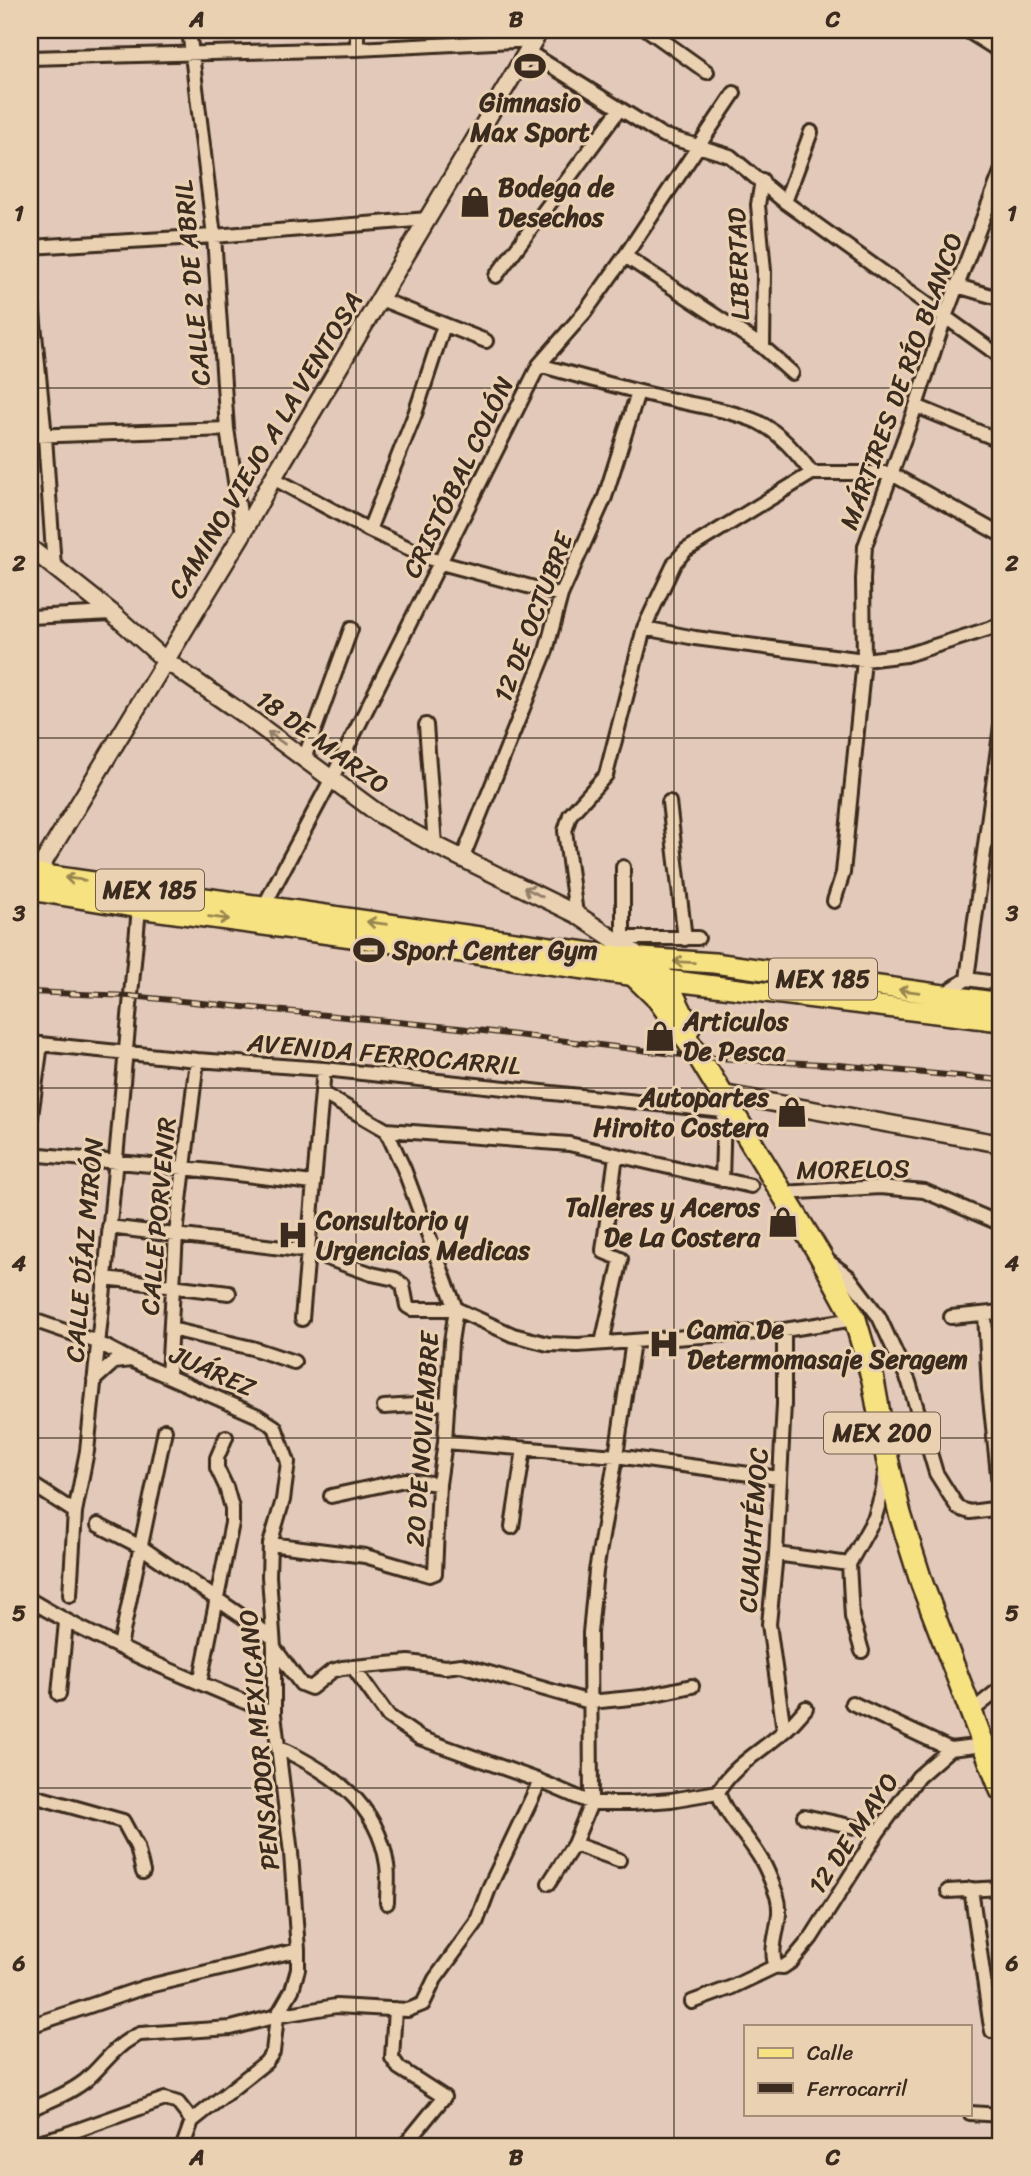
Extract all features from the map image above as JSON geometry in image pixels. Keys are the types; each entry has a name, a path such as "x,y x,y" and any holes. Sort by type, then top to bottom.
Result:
{"highway":[{"name":"MEX 200","path":"617,944 638,967 699,1057 783,1193 855,1318 873,1380 900,1514 922,1584 1001,1790"},
{"name":"MEX 200","path":"638,967 666,979 681,1009 699,1057"}],"main road":[{"name":"CAMINO VIEJO A LA VENTOSA","path":"33,875 243,533 533,40"},
{"name":"18 DE MARZO","path":"30,548 112,613 165,660 393,823 576,914 617,944"},
{"name":"MEX 185","path":"33,875 264,906 318,923 638,967 714,963 1001,1003"},
{"name":"MEX 185","path":"33,875 139,908 617,944"},
{"name":"MEX 185","path":"666,979 1001,1021"},
{"path":"727,1106 1001,1144"}],"street":[{"name":"CALLE 2 DE ABRIL","path":"190,30 214,236 228,429 243,533"},
{"path":"357,30 357,49"},
{"path":"648,30 707,72"},
{"path":"966,30 1001,52"},
{"path":"30,58 357,49 533,40 619,110 662,135 730,156 762,180 785,202 1001,357"},
{"name":"CRISTÓBAL COLÓN","path":"264,906 331,780 441,563 500,438 539,365 585,312 734,93"},
{"path":"496,276 619,110"},
{"path":"785,202 811,132"},
{"name":"MÁRTIRES DE RÍO BLANCO","path":"834,901 843,873 864,660 865,546 916,407 945,317 1001,172"},
{"name":"LIBERTAD","path":"762,180 758,205 764,271 763,347"},
{"path":"30,247 428,219"},
{"path":"625,256 763,347 792,373"},
{"path":"30,282 54,566"},
{"path":"957,286 995,297"},
{"path":"380,299 486,341"},
{"path":"369,530 415,414 444,325"},
{"path":"539,365 758,422 778,434 812,473"},
{"name":"12 DE OCTUBRE","path":"463,857 546,651 561,595 605,497 638,392"},
{"path":"916,407 1001,441"},
{"path":"30,436 228,429"},
{"path":"576,914 565,831 570,815 606,775 644,628 675,562 686,550 812,473 890,473 1001,535"},
{"path":"273,478 369,530 441,563 561,595"},
{"path":"30,617 112,613"},
{"path":"644,628 695,638 864,660 906,655 1001,625"},
{"path":"304,759 351,629"},
{"path":"426,725 435,845"},
{"path":"967,979 1001,726"},
{"path":"623,867 617,944 691,938 669,802"},
{"name":"CALLE DÍAZ MIRÓN","path":"70,1595 75,1512 86,1451 105,1278 139,908"},
{"path":"941,996 967,979 1001,984"},
{"path":"30,1124 35,1044"},
{"name":"AVENIDA FERROCARRIL","path":"35,1044 727,1106"},
{"name":"CALLE PORVENIR","path":"168,1376 176,1234 197,1060"},
{"path":"302,1319 324,1069"},
{"path":"322,1093 386,1130 569,1144 751,1186"},
{"path":"722,1180 727,1106"},
{"name":"20 DE NOVIEMBRE","path":"270,1544 365,1556 430,1575 435,1573 439,1484 456,1309 404,1169 386,1130"},
{"path":"30,1154 313,1183"},
{"path":"602,1343 621,1259 603,1250 616,1156"},
{"name":"MORELOS","path":"783,1193 880,1187 924,1191 1001,1224"},
{"name":"20 DE NOVIEMBRE","path":"109,1227 307,1251 395,1279 402,1285 407,1306 412,1309 456,1309 513,1335 548,1344 602,1343 784,1330 855,1318"},
{"path":"820,1255 849,1277 879,1317 909,1382 936,1473 957,1508 970,1512 1001,1505 989,1390 985,1314"},
{"path":"105,1278 229,1293"},
{"path":"951,1317 1001,1312"},
{"name":"JUÁREZ","path":"30,1318 97,1342 131,1360 258,1416 275,1427"},
{"path":"171,1329 251,1348 294,1362"},
{"name":"CUAUHTÉMOC","path":"784,1330 784,1404 776,1554 769,1624 785,1731"},
{"path":"549,1883 574,1844 591,1802 590,1633 633,1341"},
{"name":"JUÁREZ","path":"94,1380 114,1362 131,1360"},
{"path":"384,1407 448,1403"},
{"name":"PENSADOR MEXICANO","path":"275,1427 288,1462 283,1500 270,1544 268,1576 274,1714 291,1853 298,1950 298,1969 292,1990 277,2016"},
{"path":"120,1646 165,1430"},
{"path":"200,1683 232,1523 232,1508 217,1468 217,1458 226,1437"},
{"path":"445,1442 616,1456 779,1478"},
{"path":"512,1527 524,1449"},
{"path":"862,1651 852,1617 849,1564 879,1506 887,1458"},
{"path":"331,1496 404,1480 439,1484"},
{"path":"30,1483 75,1512"},
{"path":"98,1525 141,1547 216,1598 273,1643 305,1687 311,1688 332,1671 409,1662 445,1667 468,1666 590,1702 641,1697 692,1686"},
{"path":"776,1554 849,1564"},
{"path":"30,1600 66,1622 274,1714"},
{"path":"59,1694 66,1622"},
{"path":"353,1667 388,1716 419,1738 591,1802 671,1800 718,1792 738,1766 785,1731 806,1708"},
{"path":"972,1711 1001,1688"},
{"path":"852,1703 950,1749 985,1745"},
{"path":"278,1747 317,1766 348,1789 373,1822 387,1865 387,1903"},
{"name":"12 DE MAYO","path":"692,2001 730,1988 776,1966 783,1968 792,1961 811,1938 878,1832 918,1777 950,1749"},
{"path":"30,2109 56,2099 86,2080 107,2056 129,2038 140,2034 231,2028 277,2016 336,2006 408,2010 423,2004 435,1979 476,1923 490,1886 540,1781"},
{"path":"718,1792 722,1804 762,1861 778,1899 779,1922 772,1957 776,1966"},
{"path":"30,1795 123,1821 136,1847 143,1872"},
{"path":"804,1815 878,1832"},
{"path":"574,1844 619,1860"},
{"path":"948,1891 1001,1888"},
{"path":"971,1889 992,2031 1001,2031"},
{"path":"30,2026 145,1987 298,1950"},
{"path":"395,2009 392,2058 399,2068 444,2097 404,2146"},
{"path":"183,2146 192,2121 267,2062 273,2052 277,2016"},
{"path":"30,2144 64,2135 165,2099 178,2103 192,2121"},
{"path":"972,2113 1001,2115"}],"railway":[{"path":"30,992 130,996 459,1028 699,1057 839,1065 1001,1080"}],"place":[{"name":"Gimnasio Max Sport","path":"530,66"},
{"name":"Bodega de Desechos","path":"475,202"},
{"name":"Sport Center Gym","path":"369,950"},
{"name":"Articulos De Pesca","path":"660,1036"},
{"name":"Autopartes Hiroito Costera","path":"792,1112"},
{"name":"Talleres y Aceros De La Costera","path":"783,1222"},
{"name":"Consultorio y Urgencias Medicas","path":"293,1235"},
{"name":"Cama De Determomasaje Seragem","path":"664,1344"}]}
